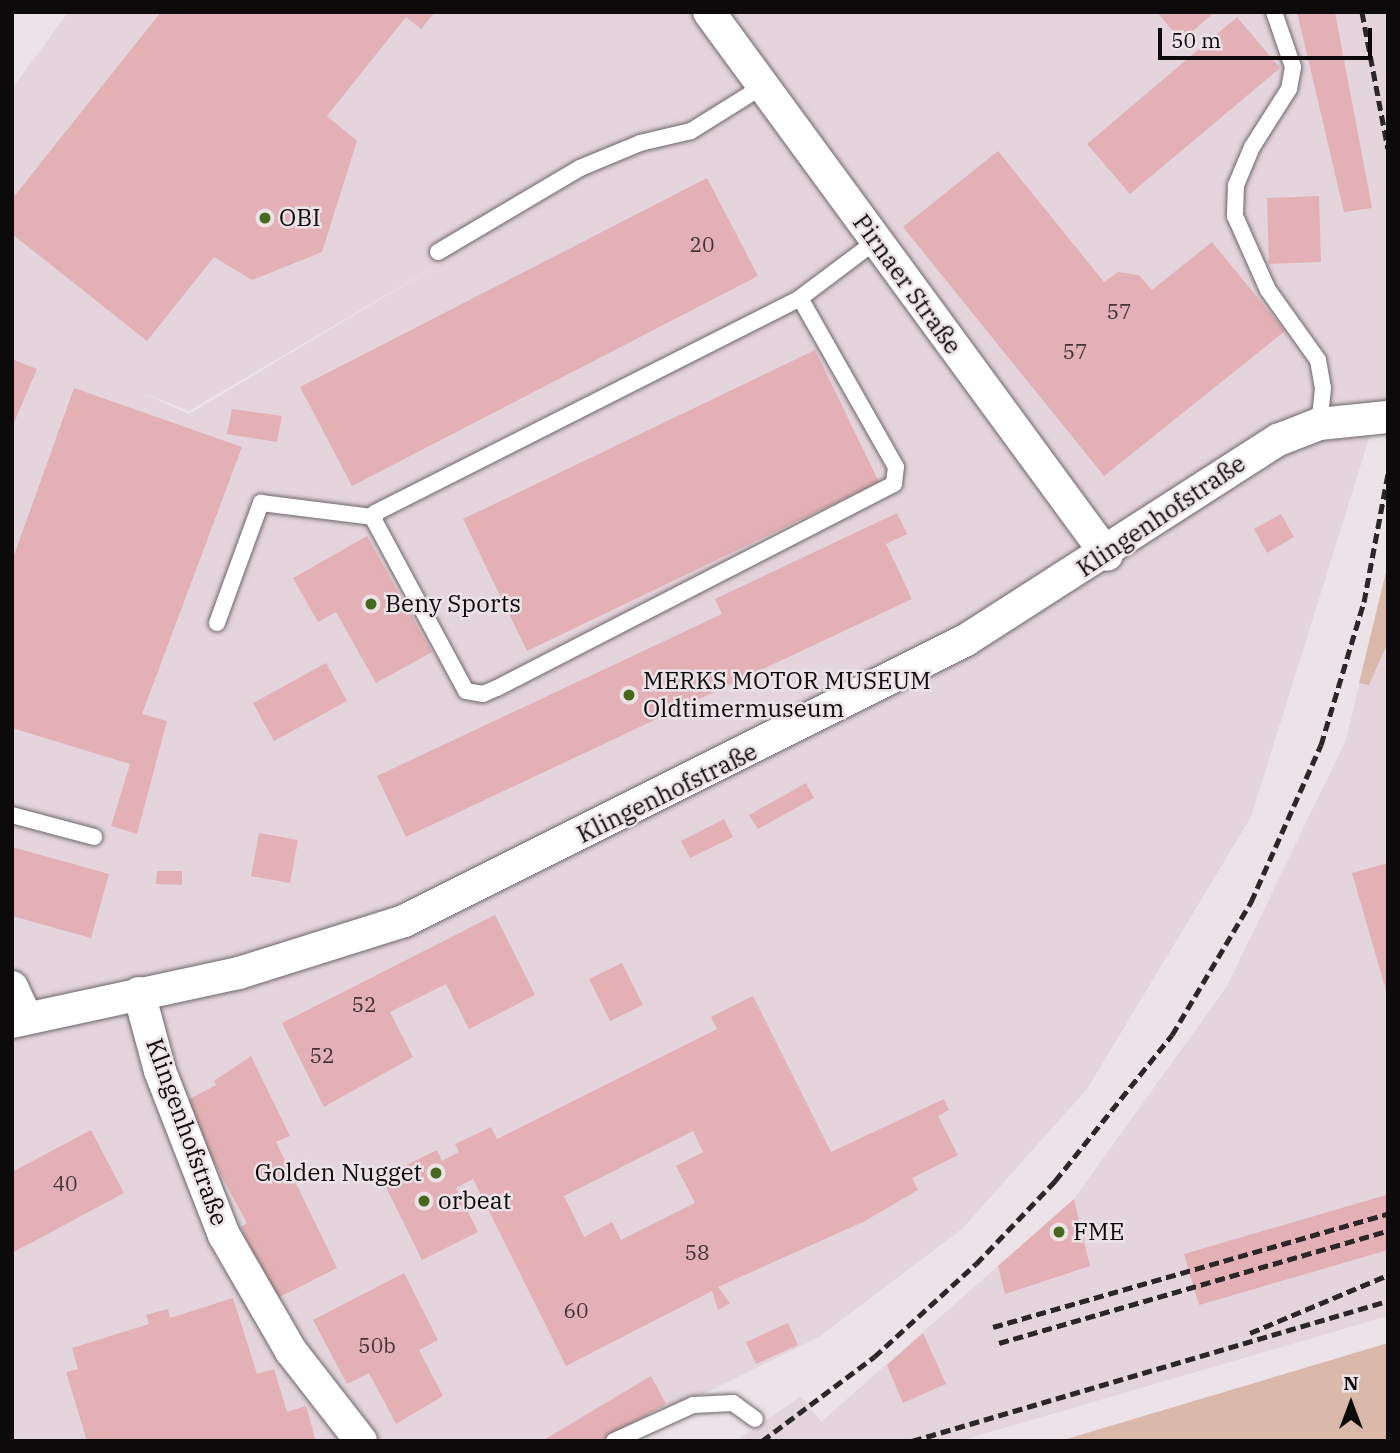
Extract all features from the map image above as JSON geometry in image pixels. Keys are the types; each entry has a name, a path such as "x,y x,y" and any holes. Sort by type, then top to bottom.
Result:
{"street":[{"name":"Pirnaer Straße","path":"709,12 1107,555"},
{"name":"Klingenhofstraße","path":"19,1019 239,973 404,921 966,640 1107,555 1213,477 1319,424 1388,417"},
{"path":"12,987 19,1019"},
{"name":"Klingenhofstraße","path":"139,993 160,1071 224,1235 291,1351 361,1441"}],"lane":[{"path":"1274,12 1293,67 1290,89 1252,147 1236,185 1235,216 1268,290 1318,360 1323,388 1319,424"},
{"path":"438,251 580,168 640,143 691,131 763,86"},
{"path":"374,517 380,509 800,298 876,241"},
{"path":"374,517 461,686 483,694 862,503 894,484 896,467 800,298"},
{"path":"217,623 261,503 374,517"},
{"path":"12,815 94,837"},
{"path":"614,1441 693,1405 733,1404 755,1419"}],"shaded area":[{"path":"68,12 1388,12 1388,432 1371,432 1251,817 1087,1089 963,1228 819,1337 608,1441 12,1441 12,89","holes":["478,241 189,414 138,391 189,411"]},
{"path":"1388,564 1388,1316 959,1441 736,1441 801,1396 821,1422 1074,1199 1227,986 1346,740"},
{"path":"1388,564 1388,642 1369,685 1359,683"},
{"path":"1388,1343 1388,1441 1060,1441"}],"building":[{"path":"161,12 435,12 421,29 406,17 327,116 357,141 322,252 252,280 214,257 147,341 12,234 12,199"},
{"path":"1157,12 1215,12 1181,41"},
{"path":"1297,12 1335,12 1372,208 1344,212"},
{"path":"1237,17 1280,68 1130,194 1087,144"},
{"path":"998,151 1104,282 1118,272 1139,275 1152,290 1212,242 1285,331 1104,476 903,227"},
{"path":"707,178 758,276 352,486 300,387"},
{"path":"1319,196 1321,262 1269,264 1267,198"},
{"path":"815,350 879,482 527,651 463,519"},
{"path":"12,359 37,369 12,427"},
{"path":"74,388 242,447 142,714 167,721 137,834 111,826 130,764 12,728 12,561"},
{"path":"232,409 282,416 277,442 227,434"},
{"name":"MERKS MOTOR MUSEUM Oldtimermuseum","path":"897,513 907,534 886,544 912,599 406,837 377,776 722,614 715,599"},
{"path":"1281,514 1294,537 1267,553 1254,529"},
{"path":"367,536 432,652 376,683 336,612 318,622 293,578"},
{"path":"326,663 347,701 274,741 253,703"},
{"path":"806,783 814,798 758,829 749,815"},
{"path":"724,819 733,837 690,858 681,841"},
{"path":"259,833 298,840 290,883 251,876"},
{"path":"12,847 109,874 91,938 12,916"},
{"path":"1388,863 1388,994 1387,994 1352,873"},
{"path":"157,871 182,871 182,885 156,884"},
{"path":"495,915 535,995 469,1029 446,984 390,1012 413,1057 324,1107 282,1023"},
{"path":"622,963 643,1005 610,1021 589,979"},
{"path":"753,996 831,1152 944,1099 949,1110 938,1116 958,1155 912,1178 918,1190 865,1221 718,1287 730,1303 718,1310 712,1291 566,1366 473,1179 456,1188 478,1232 422,1260 381,1177 437,1150 442,1161 459,1152 455,1144 491,1127 497,1139 717,1029 711,1017","holes":["693,1131 703,1152 676,1166 695,1203 621,1240 612,1222 584,1237 564,1196"]},
{"path":"251,1056 290,1136 276,1142 337,1268 272,1301 241,1227 247,1223 182,1103 216,1085 214,1081"},
{"path":"91,1130 124,1193 12,1253 12,1172"},
{"path":"1386,1195 1388,1250 1199,1305 1184,1254"},
{"name":"FME","path":"1074,1199 1090,1266 1005,1294 998,1266"},
{"path":"404,1273 438,1340 419,1350 443,1396 396,1424 369,1373 347,1384 313,1320"},
{"path":"233,1298 257,1374 274,1369 287,1412 306,1406 316,1441 87,1441 66,1372 78,1369 72,1348 149,1324 146,1315 168,1309 170,1318"},
{"path":"788,1323 798,1345 756,1364 746,1342"},
{"path":"923,1333 946,1384 903,1403 887,1365"},
{"path":"651,1376 666,1404 600,1441 542,1441"}],"railway":[{"path":"1362,12 1388,149"},
{"path":"762,1441 874,1357 976,1264 1055,1181 1172,1035 1251,902 1321,745 1364,602 1388,474"},
{"path":"993,1327 1388,1214"},
{"path":"999,1343 1388,1231"},
{"path":"1250,1333 1388,1275"},
{"path":"912,1441 1388,1301"}],"place":[{"name":"OBI","path":"265,218"},
{"name":"Beny Sports","path":"371,604"},
{"name":"MERKS MOTOR MUSEUM Oldtimermuseum","path":"629,695"},
{"name":"Golden Nugget","path":"436,1173"},
{"name":"orbeat","path":"424,1201"},
{"name":"FME","path":"1059,1232"}]}
